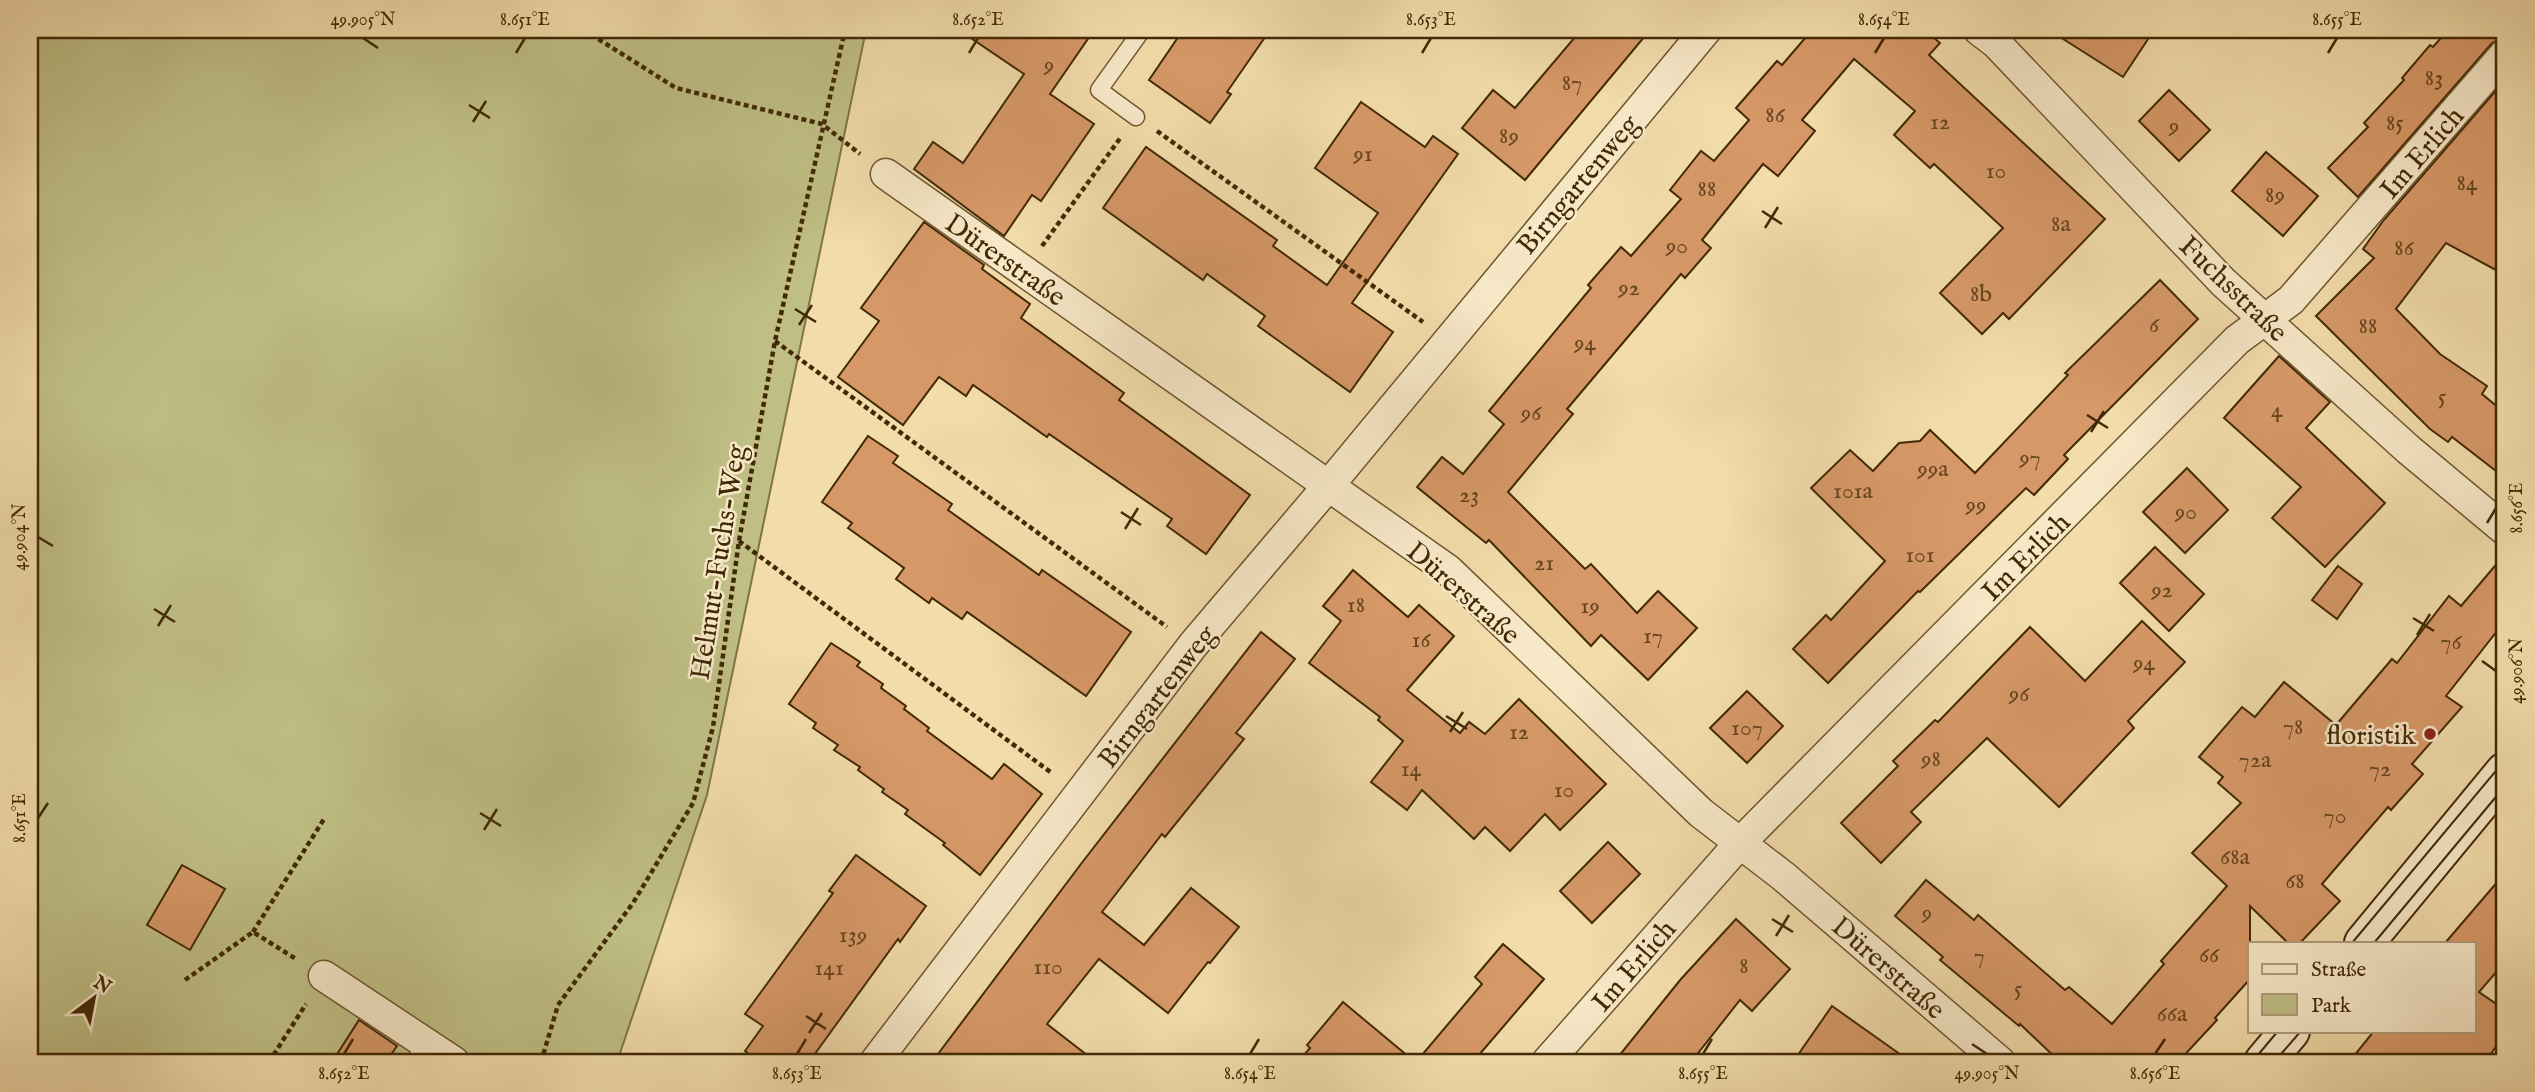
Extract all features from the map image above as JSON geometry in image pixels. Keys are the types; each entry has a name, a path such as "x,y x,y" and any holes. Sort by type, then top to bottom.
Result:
{"street":[{"name":"Birngartenweg","path":"875,1062 1193,645 1706,30"},
{"name":"Fuchsstraße","path":"1993,34 2223,282 2409,450 2505,530"},
{"name":"Im Erlich","path":"1547,1062 1740,843 2237,340 2291,300 2505,54"},
{"name":"Dürerstraße","path":"886,174 1448,570 1701,813 1783,876 2000,1062"},
{"path":"2365,942 2505,772"},
{"path":"324,976 420,1053 454,1062"},
{"path":"2264,1062 2289,1032"}],"lane":[{"path":"1136,117 1099,90 1142,30"}],"path":[{"path":"584,30 676,88 822,124 886,174"},
{"name":"Helmut-Fuchs-Weg","path":"541,1062 558,1005 634,903 693,803 713,727 739,541 775,341 845,30"},
{"path":"1024,273 1136,117 1448,340"},
{"path":"775,341 1193,645"},
{"path":"739,541 1080,794"},
{"path":"185,980 253,932 324,819"},
{"path":"253,932 324,976 269,1062"}],"green space":[{"path":"30,30 866,30 707,795 617,1062 30,1062"}],"building":[{"path":"959,30 1094,30 1050,94 1094,124 1041,201 1032,195 1004,236 914,169 933,142 963,163 1024,74"},
{"path":"1183,30 1270,30 1227,92 1231,94 1210,123 1149,80"},
{"path":"1581,30 1650,30 1525,180 1462,128 1493,90 1515,108"},
{"path":"1812,30 1925,30 1940,43 1929,55 2105,219 2009,319 2003,313 1982,334 1940,293 2003,228 1934,164 1930,168 1894,135 1915,111 1854,59 1802,120 1815,131 1778,176 1763,164 1702,240 1711,248 1685,278 1681,274 1567,409 1573,414 1508,492 1585,569 1591,564 1637,613 1658,591 1697,628 1648,680 1601,635 1591,646 1489,540 1486,543 1417,487 1442,457 1463,474 1504,424 1489,411 1591,288 1588,285 1621,247 1631,256 1681,199 1670,190 1701,151 1714,161 1749,120 1736,108 1777,61 1782,65"},
{"path":"2049,30 2154,30 2123,77"},
{"path":"2448,30 2505,30 2505,37 2492,43 2358,197 2328,168 2368,127 2364,123 2404,80 2402,78 2430,45 2433,47"},
{"path":"2505,80 2505,275 2446,243 2396,309 2440,354 2487,386 2482,394 2505,413 2505,478 2452,437 2448,442 2430,429 2316,316 2374,258 2363,249 2383,221"},
{"path":"2169,90 2210,130 2179,161 2139,121"},
{"path":"1361,102 1425,147 1433,136 1458,154 1352,303 1393,332 1350,392 1258,326 1265,316 1207,274 1203,280 1103,208 1146,147 1277,240 1273,246 1327,285 1378,213 1315,168"},
{"path":"2266,152 2318,196 2283,236 2232,191"},
{"path":"924,222 984,265 982,269 1030,304 1021,318 1124,393 1119,400 1250,495 1206,554 1167,526 1172,519 973,385 966,396 939,377 903,425 838,377 879,321 861,308"},
{"path":"2160,280 2198,319 2064,455 2068,459 2034,495 2026,488 1920,592 1918,591 1828,683 1793,649 1826,615 1831,620 1885,561 1811,488 1850,450 1873,471 1899,443 1920,441 1930,430 1975,473 2068,375 2065,373"},
{"path":"2279,356 2330,402 2306,428 2385,503 2325,567 2272,518 2301,487 2224,418"},
{"path":"868,436 898,456 893,463 952,504 948,510 1039,575 1042,570 1131,632 1086,696 967,612 962,619 932,598 929,603 896,579 904,568 848,528 852,523 822,502"},
{"path":"2187,468 2228,510 2185,553 2143,512"},
{"path":"2155,547 2204,594 2169,631 2120,583"},
{"path":"2505,554 2505,621 2446,696 2462,707 2412,764 2423,774 2391,810 2388,807 2322,884 2340,901 2301,942 2287,942 2250,906 2248,981 2178,1062 2060,1062 2020,1024 2019,1026 1940,960 1943,957 1895,916 1926,880 1974,920 1978,915 2065,990 2069,987 2112,1024 2164,964 2161,961 2227,886 2192,853 2241,803 2218,783 2223,777 2199,757 2242,707 2255,717 2284,682 2336,725 2392,659 2397,663 2449,596 2461,606"},
{"path":"2338,566 2362,584 2337,619 2312,600"},
{"path":"1353,570 1408,617 1419,605 1454,636 1407,690 1460,733 1469,722 1485,734 1519,699 1606,784 1560,830 1545,814 1510,851 1485,827 1474,839 1422,790 1407,810 1371,782 1403,741 1378,720 1380,717 1309,663 1341,621 1323,606"},
{"path":"2142,621 2185,662 2128,721 2134,728 2059,807 1987,738 1911,812 1921,822 1881,863 1841,823 1898,766 1893,761 1935,720 1938,722 2030,627 2085,681"},
{"path":"1261,632 1295,659 1236,733 1244,739 1165,837 1162,834 1102,912 1144,945 1191,888 1239,927 1168,1013 1099,959 1047,1024 1096,1062 932,1062 1084,860"},
{"path":"831,643 860,662 857,666 883,684 881,688 906,706 904,709 929,728 927,731 992,779 1004,764 1042,794 980,875 943,845 945,843 905,814 908,810 882,792 884,789 858,770 860,767 834,750 838,745 813,728 816,723 789,704"},
{"path":"1747,691 1783,726 1747,763 1710,728"},
{"path":"1608,842 1640,874 1592,923 1560,891"},
{"path":"856,855 926,906 900,942 898,939 809,1062 760,1062 745,1051 763,1026 745,1014 833,893 829,891"},
{"path":"182,865 225,889 190,950 147,925"},
{"path":"2505,873 2505,962 2479,992 2505,1010 2505,1034 2485,1062 2349,1062 2373,1032 2476,1032 2476,942 2446,942"},
{"path":"1736,919 1790,969 1752,1011 1740,1000 1691,1062 1614,1062 1681,979"},
{"path":"1503,944 1544,979 1473,1062 1416,1062 1482,984 1475,977"},
{"path":"1343,1002 1415,1062 1298,1062 1310,1048 1307,1045"},
{"path":"1832,1006 1911,1062 1793,1062"},
{"path":"359,1020 397,1046 386,1062 332,1062"}],"tram line":[{"path":"2353,942 2505,760"},
{"path":"2375,942 2505,786"},
{"path":"2252,1062 2277,1032"},
{"path":"2274,1062 2300,1032"}],"place":[{"name":"floristik","path":"2430,734"}]}
